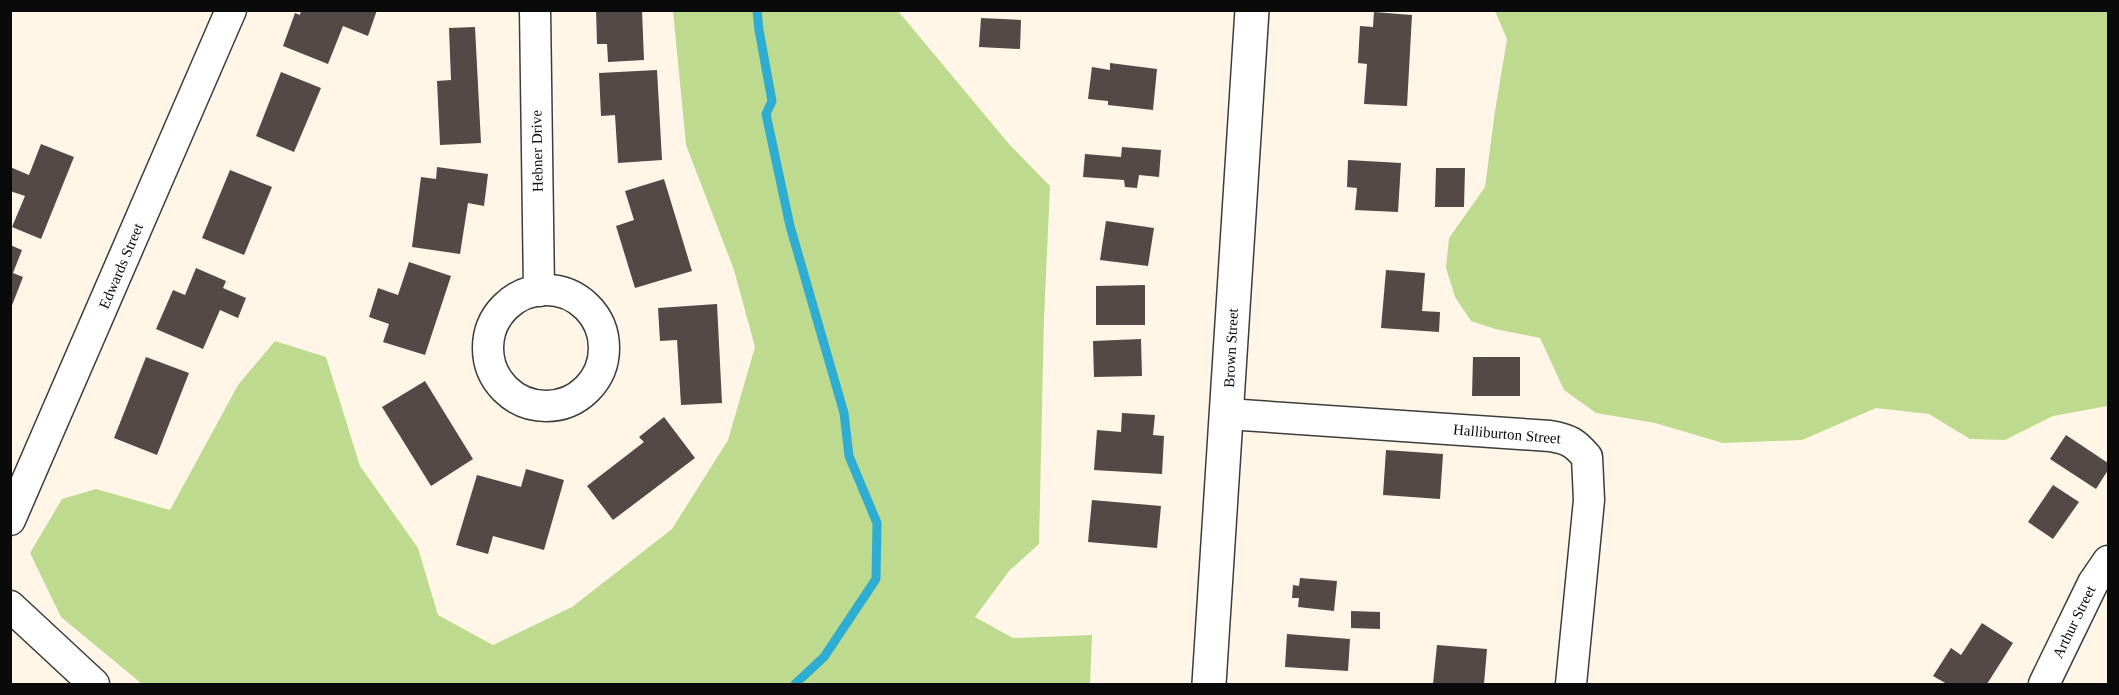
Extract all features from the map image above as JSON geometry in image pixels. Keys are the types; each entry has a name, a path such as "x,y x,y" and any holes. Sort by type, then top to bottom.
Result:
{"street":[{"name":"Edwards Street","path":"10,520 231,10"},
{"name":"Hebner Drive","path":"535,10 539,291"},
{"name":"Brown Street","path":"1209,684 1252,10"},
{"name":"Halliburton Street","path":"1227,414 1566,438 1587,457 1589,500 1571,684"},
{"name":"Arthur Street","path":"2044,684 2093,583 2109,561"},
{"path":"10,606 94,684"}],"green space":[{"path":"673,11 898,11 1009,144 1050,186 1044,318 1039,544 1009,571 975,617 1013,638 1092,635 1090,684 142,684 61,617 30,553 62,499 96,489 170,510 238,385 275,341 326,357 360,466 418,548 438,615 493,645 572,607 672,529 728,440 755,347 734,270 686,145"},
{"path":"1495,11 2108,11 2108,406 2053,416 2005,440 1970,439 1929,414 1876,408 1802,440 1723,443 1655,423 1596,413 1564,390 1540,338 1495,329 1471,321 1455,297 1446,268 1449,238 1485,187 1507,39"}],"building":[{"path":"301,10 377,10 368,36 343,26 328,64 283,46 295,13 300,15"},
{"path":"596,10 642,10 644,60 608,62 607,44 597,44"},
{"path":"1374,12 1412,15 1407,106 1364,104 1367,64 1358,63 1360,26 1373,27"},
{"path":"981,18 1021,20 1020,49 979,47"},
{"path":"475,27 481,143 440,145 437,81 451,80 449,28"},
{"path":"1110,63 1157,69 1153,110 1108,105 1108,101 1088,99 1092,67 1110,70"},
{"path":"657,70 662,160 618,163 615,115 601,116 599,73"},
{"path":"281,72 321,88 294,152 256,136"},
{"path":"41,144 74,157 41,239 12,227 25,196 10,191 10,167 29,175"},
{"path":"1122,147 1161,150 1159,177 1139,175 1137,188 1125,187 1124,180 1083,177 1085,154 1121,157"},
{"path":"1348,160 1401,163 1398,212 1355,210 1357,188 1347,187"},
{"path":"437,167 488,174 484,206 468,203 460,254 412,247 421,177 436,179"},
{"path":"1436,168 1465,168 1464,207 1435,207"},
{"path":"230,170 272,187 244,255 202,238"},
{"path":"664,179 692,271 635,288 616,226 634,220 625,191"},
{"path":"1106,221 1154,228 1148,266 1100,260"},
{"path":"10,245 22,250 13,273 23,277 11,308"},
{"path":"409,262 451,276 425,355 383,342 389,324 369,317 378,288 398,295"},
{"path":"196,268 226,281 223,288 246,298 238,318 220,310 203,349 156,329 173,290 185,295"},
{"path":"1386,270 1425,273 1422,311 1440,312 1439,332 1381,328"},
{"path":"1145,285 1145,325 1096,325 1096,286"},
{"path":"717,304 722,403 681,405 677,340 660,341 658,308"},
{"path":"1141,339 1142,376 1094,377 1093,341"},
{"path":"146,357 189,373 157,455 114,438"},
{"path":"1473,357 1520,357 1520,396 1472,396"},
{"path":"425,381 473,459 431,486 382,407"},
{"path":"1122,413 1155,415 1153,435 1164,436 1162,474 1094,470 1097,430 1121,432"},
{"path":"664,417 695,458 613,520 587,486 644,442 639,437"},
{"path":"2066,435 2108,463 2108,470 2096,489 2050,459"},
{"path":"1386,450 1443,454 1440,499 1383,495"},
{"path":"526,469 564,480 544,550 493,536 488,554 456,545 477,475 521,487"},
{"path":"2053,485 2079,502 2053,539 2028,522"},
{"path":"1092,500 1161,506 1157,548 1088,542"},
{"path":"1300,578 1337,581 1334,611 1298,607 1299,598 1292,598 1293,585 1299,586"},
{"path":"1351,611 1380,612 1380,629 1351,628"},
{"path":"1982,623 2013,643 1987,684 1947,684 1933,676 1951,648 1961,655"},
{"path":"1287,634 1350,639 1348,671 1285,667"},
{"path":"1437,645 1487,649 1484,684 1433,684"}],"waterway":[{"path":"757,10 772,101 766,114 790,226 844,413 849,456 877,523 876,579 824,657 795,684"}]}
